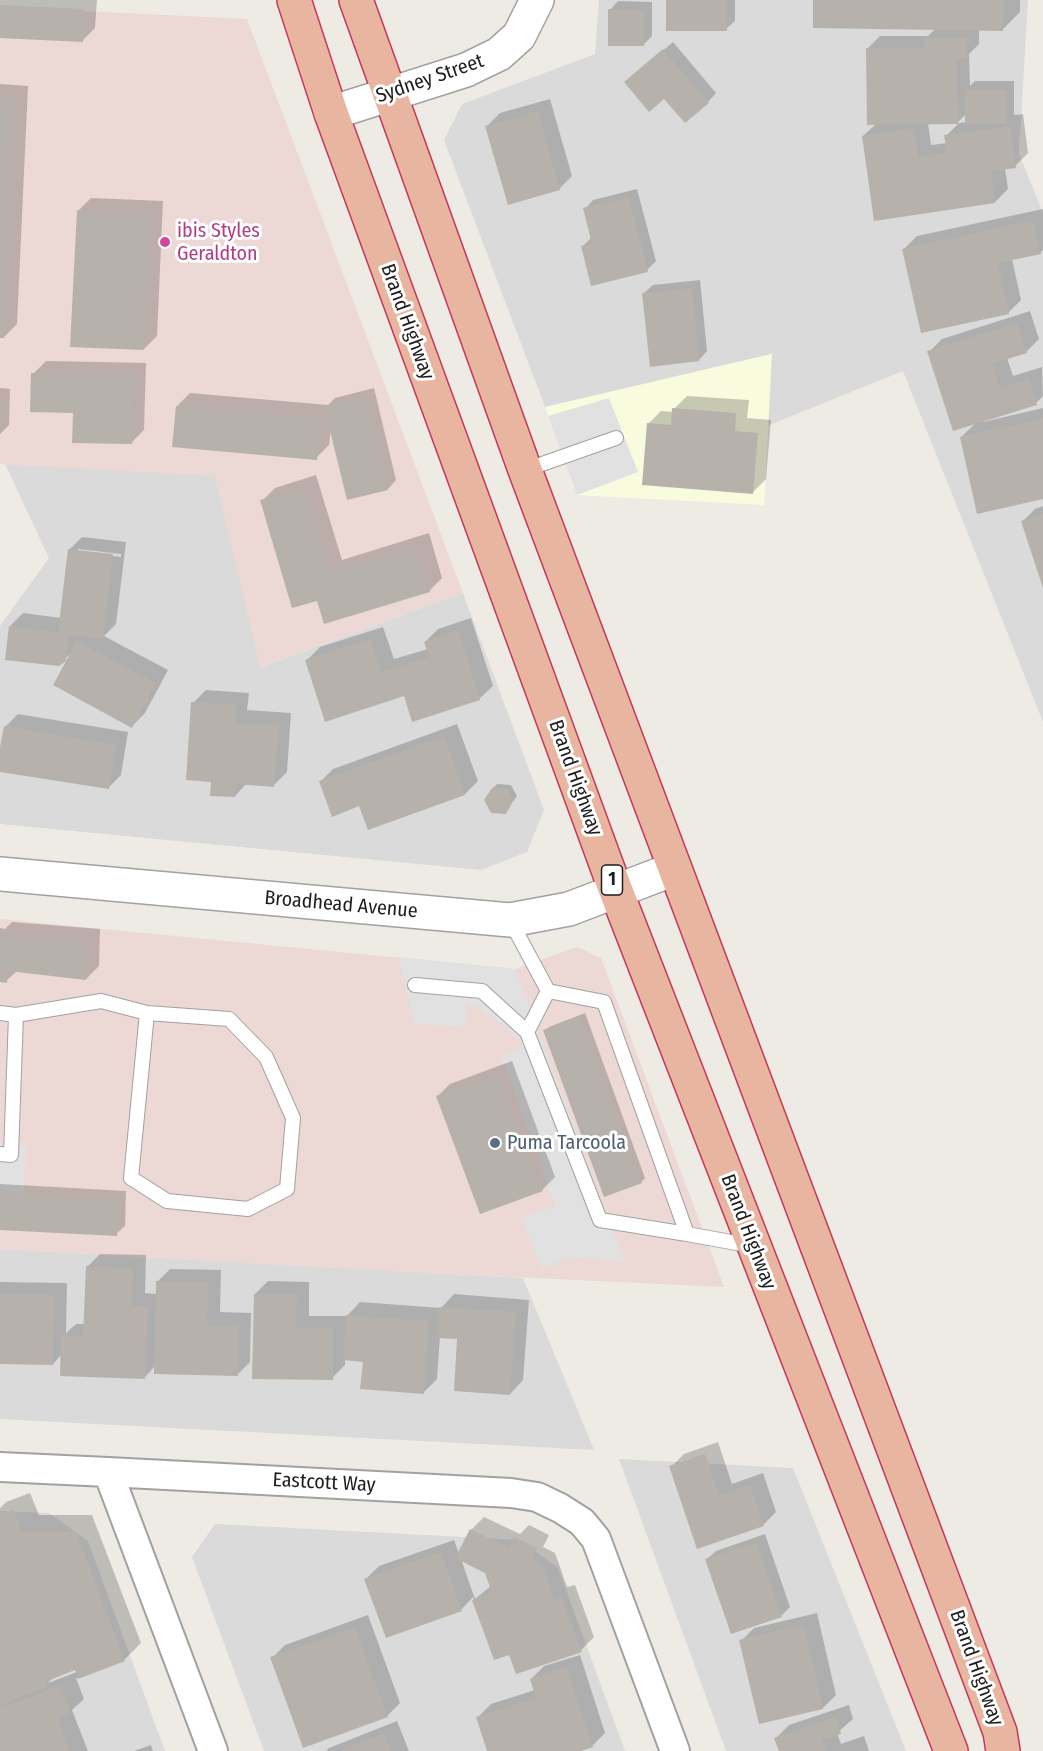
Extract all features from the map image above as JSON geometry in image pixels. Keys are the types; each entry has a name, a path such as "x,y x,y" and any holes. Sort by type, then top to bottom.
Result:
{"highway":[{"name":"Brand Highway","path":"294,0 331,113 616,891 951,1751"},
{"name":"Brand Highway","path":"356,0 525,470 1000,1732 1003,1751"}],"street":[{"name":"Sydney Street","path":"331,113 466,70 499,54 519,36 537,0"},
{"name":"Broadhead Avenue","path":"0,874 510,920 569,909 674,869"},
{"name":"Eastcott Way","path":"0,1467 511,1493 537,1497 582,1522 596,1539 675,1751"},
{"path":"108,1472 213,1751"}],"lane":[{"path":"525,470 616,438"},
{"path":"510,920 548,991"},
{"path":"415,985 482,991 527,1032 600,1220 753,1246"},
{"path":"527,1032 548,991"},
{"path":"548,991 604,1002 687,1234"},
{"path":"0,1013 16,1015 101,1001 147,1013 229,1019 266,1057 293,1118 287,1189 248,1209 167,1201 131,1178 147,1013"},
{"path":"0,1154 11,1155 16,1015"}],"shaded area":[{"path":"599,0 1028,0 1019,154 1043,213 1043,722 903,371 767,426 771,354 545,407 444,140 462,104 595,54"},
{"name":"ibis Styles Geraldton","path":"0,7 247,19 463,593 260,667 215,476 0,464"},
{"path":"772,354 764,505 577,495 545,407"},
{"path":"609,398 638,472 577,495 548,416"},
{"path":"5,464 215,475 261,667 463,593 544,810 527,852 481,870 0,824 0,626 49,558"},
{"path":"0,919 515,969 577,947 601,958 724,1287 0,1249"},
{"path":"398,957 515,969 625,1262 571,1257 542,1268 521,1218 555,1206 501,1056 524,1046 497,1020 466,1001 466,1027 414,1024"},
{"path":"0,1143 26,1144 24,1194 0,1193"},
{"path":"0,1249 523,1278 594,1450 0,1419"},
{"path":"619,1459 793,1468 906,1751 726,1751"},
{"path":"0,1511 49,1513 88,1541 165,1751 0,1751"},
{"path":"215,1524 521,1540 558,1568 625,1751 264,1751 192,1557"}],"building":[{"path":"666,0 727,0 727,31 666,31"},
{"path":"813,0 1004,0 1003,31 813,28"},
{"path":"0,5 85,9 83,42 0,38"},
{"path":"608,9 644,10 644,46 608,46"},
{"path":"924,38 967,38 967,58 957,59 958,124 867,125 866,48 924,48"},
{"path":"663,49 709,103 685,123 664,99 649,112 624,82"},
{"path":"965,89 1006,90 1006,124 965,124"},
{"path":"0,98 15,98 4,338 0,338"},
{"path":"538,111 560,190 508,205 485,126"},
{"path":"1010,126 1016,168 991,171 995,203 874,221 862,136 914,128 918,157 947,153 944,135"},
{"path":"629,197 648,272 591,286 581,246 592,244 583,208"},
{"path":"77,210 150,214 144,350 70,347"},
{"path":"1033,220 1041,254 998,263 1009,314 921,333 902,249"},
{"path":"692,288 699,361 650,367 642,293"},
{"path":"1017,323 1027,353 992,364 1000,388 1029,379 1037,405 953,431 927,351"},
{"path":"31,373 134,376 132,444 72,443 73,413 30,412"},
{"path":"365,396 388,490 347,500 324,406"},
{"path":"176,406 321,418 317,460 172,447"},
{"path":"672,408 736,413 735,431 758,433 753,494 642,485 647,423 671,425"},
{"path":"1043,418 1043,499 977,514 960,437"},
{"path":"304,487 329,572 416,546 430,592 324,624 317,601 292,608 260,500"},
{"path":"1043,514 1043,588 1021,521"},
{"path":"68,549 113,554 103,639 69,635 66,661 59,666 5,660 9,626 58,632"},
{"path":"458,630 480,700 412,722 404,696 325,722 305,660 370,639 381,672 429,657 424,642"},
{"path":"77,641 156,683 132,728 53,685"},
{"path":"191,702 237,705 235,723 279,725 274,787 236,784 235,797 210,796 211,782 186,780"},
{"path":"4,726 116,745 109,789 0,772 0,747"},
{"path":"444,736 465,795 368,830 359,806 332,817 319,781"},
{"path":"492,788 507,788 513,801 506,814 491,813 484,800"},
{"path":"0,935 87,942 86,980 8,971 7,983 0,982"},
{"path":"581,1016 642,1183 604,1197 543,1030"},
{"path":"498,1073 543,1191 480,1214 436,1096"},
{"path":"0,1193 118,1199 117,1236 0,1230"},
{"path":"86,1266 133,1268 132,1306 148,1306 145,1379 60,1376 61,1336 83,1337"},
{"path":"156,1281 208,1282 207,1325 239,1325 238,1376 154,1374"},
{"path":"254,1294 297,1295 296,1328 333,1328 333,1380 252,1379"},
{"path":"0,1295 54,1295 53,1365 0,1364"},
{"path":"439,1307 516,1312 510,1395 454,1391 457,1339 437,1338"},
{"path":"346,1315 429,1321 424,1394 360,1389 363,1362 343,1360"},
{"path":"705,1454 719,1496 750,1485 764,1526 697,1549 669,1466"},
{"path":"13,1509 22,1531 76,1532 125,1661 78,1679 75,1670 45,1682 47,1687 0,1705 0,1514"},
{"path":"470,1529 509,1548 514,1537 537,1548 532,1560 543,1566 554,1599 562,1597 582,1652 516,1674 509,1655 494,1660 472,1600 492,1593 485,1573 455,1558"},
{"path":"757,1542 782,1617 731,1634 705,1559"},
{"path":"441,1552 462,1611 386,1638 364,1579"},
{"path":"804,1625 823,1709 759,1724 739,1640"},
{"path":"355,1627 388,1717 303,1748 270,1657"},
{"path":"567,1667 593,1747 581,1751 487,1751 476,1717 536,1698 530,1679"},
{"path":"61,1685 71,1713 58,1718 70,1751 0,1751 0,1708"},
{"path":"836,1717 841,1734 822,1740 826,1751 779,1751 774,1738"},
{"path":"384,1733 391,1751 340,1751"}],"place":[{"name":"ibis Styles Geraldton","path":"165,242"},
{"name":"Puma Tarcoola","path":"495,1143"}]}
